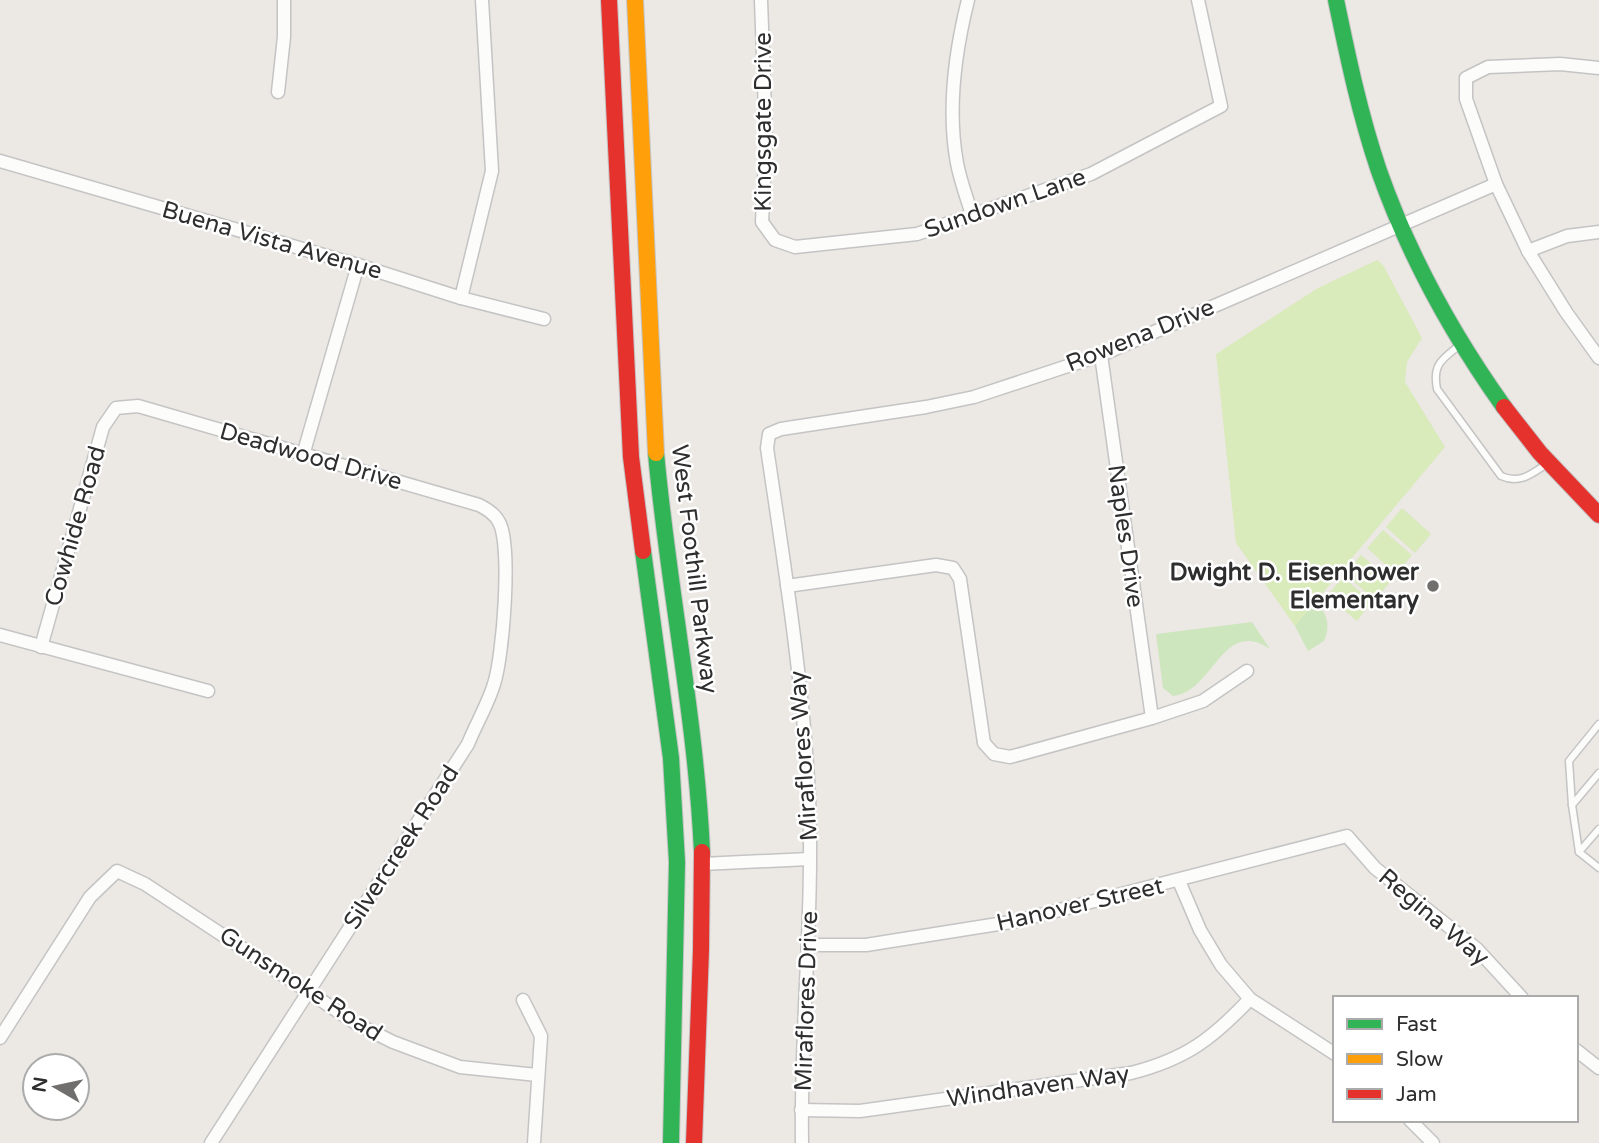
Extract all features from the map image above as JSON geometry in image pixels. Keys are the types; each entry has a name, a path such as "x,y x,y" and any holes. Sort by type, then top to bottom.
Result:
{"main road":[{"name":"West Foothill Parkway","path":"609,0 631,457 671,758 677,862 671,1143"},
{"name":"West Foothill Parkway","path":"635,0 655,443 696,755 702,864 694,1143"},
{"path":"1336,0 1346,50 1372,147 1400,224 1426,279 1462,342 1501,401 1548,463 1599,515"}],"street":[{"path":"278,92 284,37 284,0"},
{"path":"461,298 492,171 482,0"},
{"name":"Kingsgate Drive","path":"761,0 766,140 762,222 775,240"},
{"path":"968,0 957,47 953,98 957,162 972,215"},
{"name":"Sundown Lane","path":"775,240 795,247 917,234 1091,174 1221,106 1198,0"},
{"path":"1599,68 1560,64 1488,67 1466,78 1466,99 1496,184 1528,251 1599,358"},
{"name":"Buena Vista Avenue","path":"0,161 359,265 461,298 544,319"},
{"name":"Rowena Drive","path":"787,586 767,448 769,434 781,429 974,397 1101,355 1496,184"},
{"path":"1528,251 1567,236 1599,232"},
{"path":"303,454 359,265"},
{"name":"Naples Drive","path":"1101,355 1152,718"},
{"name":"Deadwood Drive","path":"116,408 138,406 479,505 490,511 499,521"},
{"name":"Cowhide Road","path":"41,647 103,427 116,408"},
{"name":"Silvercreek Road","path":"211,1143 468,744 495,682 506,597 505,540 499,521"},
{"path":"787,586 936,565 953,568 960,579 984,743 994,754 1010,757 1152,718 1203,701 1247,671"},
{"name":"Miraflores Way","path":"702,864 809,859 809,797 801,694 787,586"},
{"path":"0,635 208,691"},
{"name":"Hanover Street","path":"809,945 866,945 994,925 1179,881 1347,836"},
{"name":"Regina Way","path":"1347,836 1375,868 1477,949 1520,996"},
{"name":"Miraflores Drive","path":"802,1143 809,945 809,859"},
{"name":"Gunsmoke Road","path":"0,1038 90,897 117,870 156,891 357,1024 393,1042 460,1067 537,1076"},
{"path":"1179,881 1200,930 1221,965 1250,999 1333,1054"},
{"name":"Windhaven Way","path":"802,1110 860,1111 1154,1068 1192,1051 1222,1029 1250,999"},
{"path":"523,1000 541,1035 534,1143"},
{"path":"1578,1052 1599,1068"},
{"path":"1412,1122 1433,1143"}],"lane":[{"path":"1462,342 1441,360 1434,373 1437,388 1501,476 1524,479 1548,463"},
{"path":"1599,724 1569,761 1579,852 1599,868"},
{"path":"1572,805 1599,773"},
{"path":"1579,852 1599,829"}],"green space":[{"path":"1377,260 1383,265 1422,338 1407,362 1405,382 1445,447 1295,626 1236,543 1216,354 1318,288"},
{"path":"1402,508 1431,534 1415,553 1386,527"},
{"path":"1383,530 1412,555 1396,574 1367,548"},
{"path":"1361,555 1391,581 1375,600 1345,574"},
{"path":"1343,577 1372,602 1357,621 1327,596"},
{"path":"1315,601 1325,615 1327,630 1324,641 1308,651 1295,626"},
{"path":"1252,622 1270,649 1254,642 1240,642 1229,649 1187,692 1173,696 1163,688 1156,634"}],"traffic: fast":[{"path":"1336,0 1366,129 1391,203 1433,294 1504,407"},
{"path":"656,453 694,752 702,852"},
{"path":"643,551 671,758 677,862 671,1143"}],"traffic: slow":[{"path":"635,0 656,453"}],"traffic: jam":[{"path":"609,0 631,457 643,551"},
{"path":"1504,407 1540,453 1599,515"},
{"path":"694,1143 702,852"}],"place":[{"name":"Dwight D. Eisenhower Elementary","path":"1433,586"}]}
